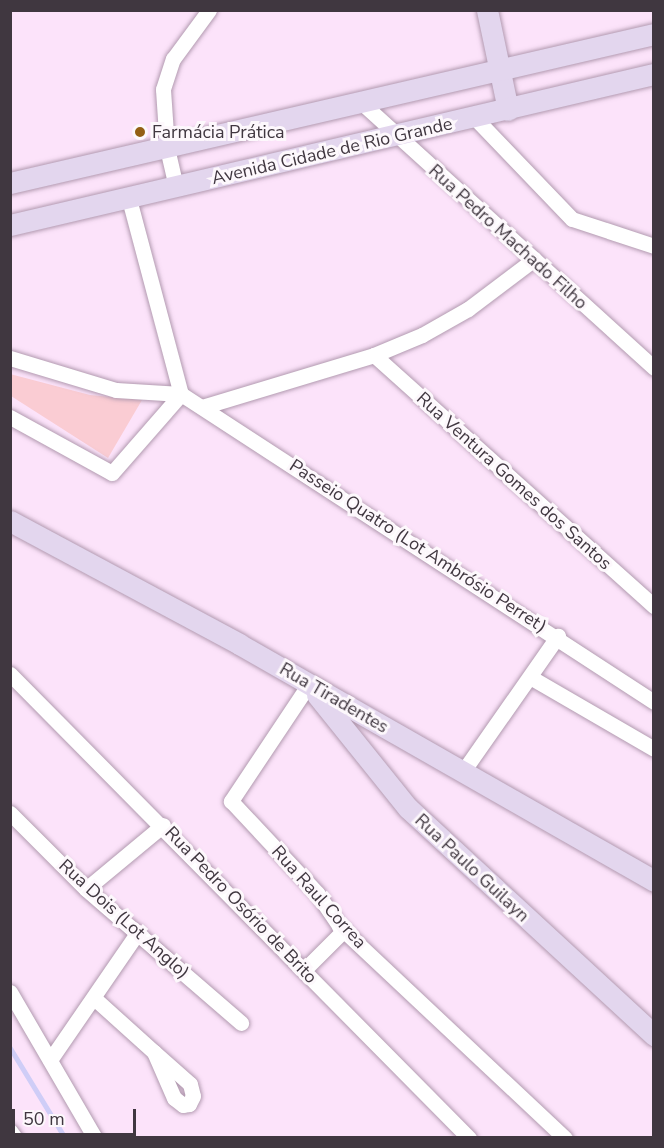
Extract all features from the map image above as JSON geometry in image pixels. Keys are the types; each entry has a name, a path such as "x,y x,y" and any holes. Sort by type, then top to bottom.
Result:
{"street":[{"path":"176,186 168,148 164,89 173,58 209,10"},
{"path":"487,10 498,72 508,110"},
{"path":"10,183 363,104 654,34"},
{"name":"Avenida Cidade de Rio Grande","path":"10,225 395,137 654,74"},
{"name":"Rua Pedro Machado Filho","path":"363,104 395,137 654,368"},
{"path":"475,118 572,219 654,246"},
{"path":"129,199 182,394"},
{"path":"202,407 374,355 422,335 468,309 534,259"},
{"name":"Rua Ventura Gomes dos Santos","path":"374,355 654,606"},
{"path":"10,358 83,383 116,390 182,394"},
{"path":"10,417 112,474 182,394"},
{"name":"Passeio Quatro (Lot Ambrósio Perret)","path":"182,394 558,636 654,702"},
{"name":"Rua Tiradentes","path":"10,521 464,770 654,881"},
{"path":"464,770 558,636"},
{"path":"530,677 654,749"},
{"name":"Rua Pedro Osório de Brito","path":"13,683 163,825 469,1137"},
{"name":"Rua Raul Correa","path":"309,684 231,801 317,892 344,930 565,1137"},
{"name":"Rua Paulo Guilayn","path":"309,684 408,808 654,1035"},
{"name":"Rua Dois (Lot Anglo)","path":"10,813 86,889 241,1023"},
{"path":"86,889 163,825"},
{"path":"304,970 344,930"},
{"path":"50,1060 138,932"},
{"path":"10,992 95,1137"},
{"path":"94,998 154,1052"}],"shaded area":[{"path":"10,374 90,395 142,400 108,458 11,396"}],"waterway":[{"path":"10,1048 65,1138"}],"place":[{"name":"Farmácia Prática","path":"140,132"}]}
